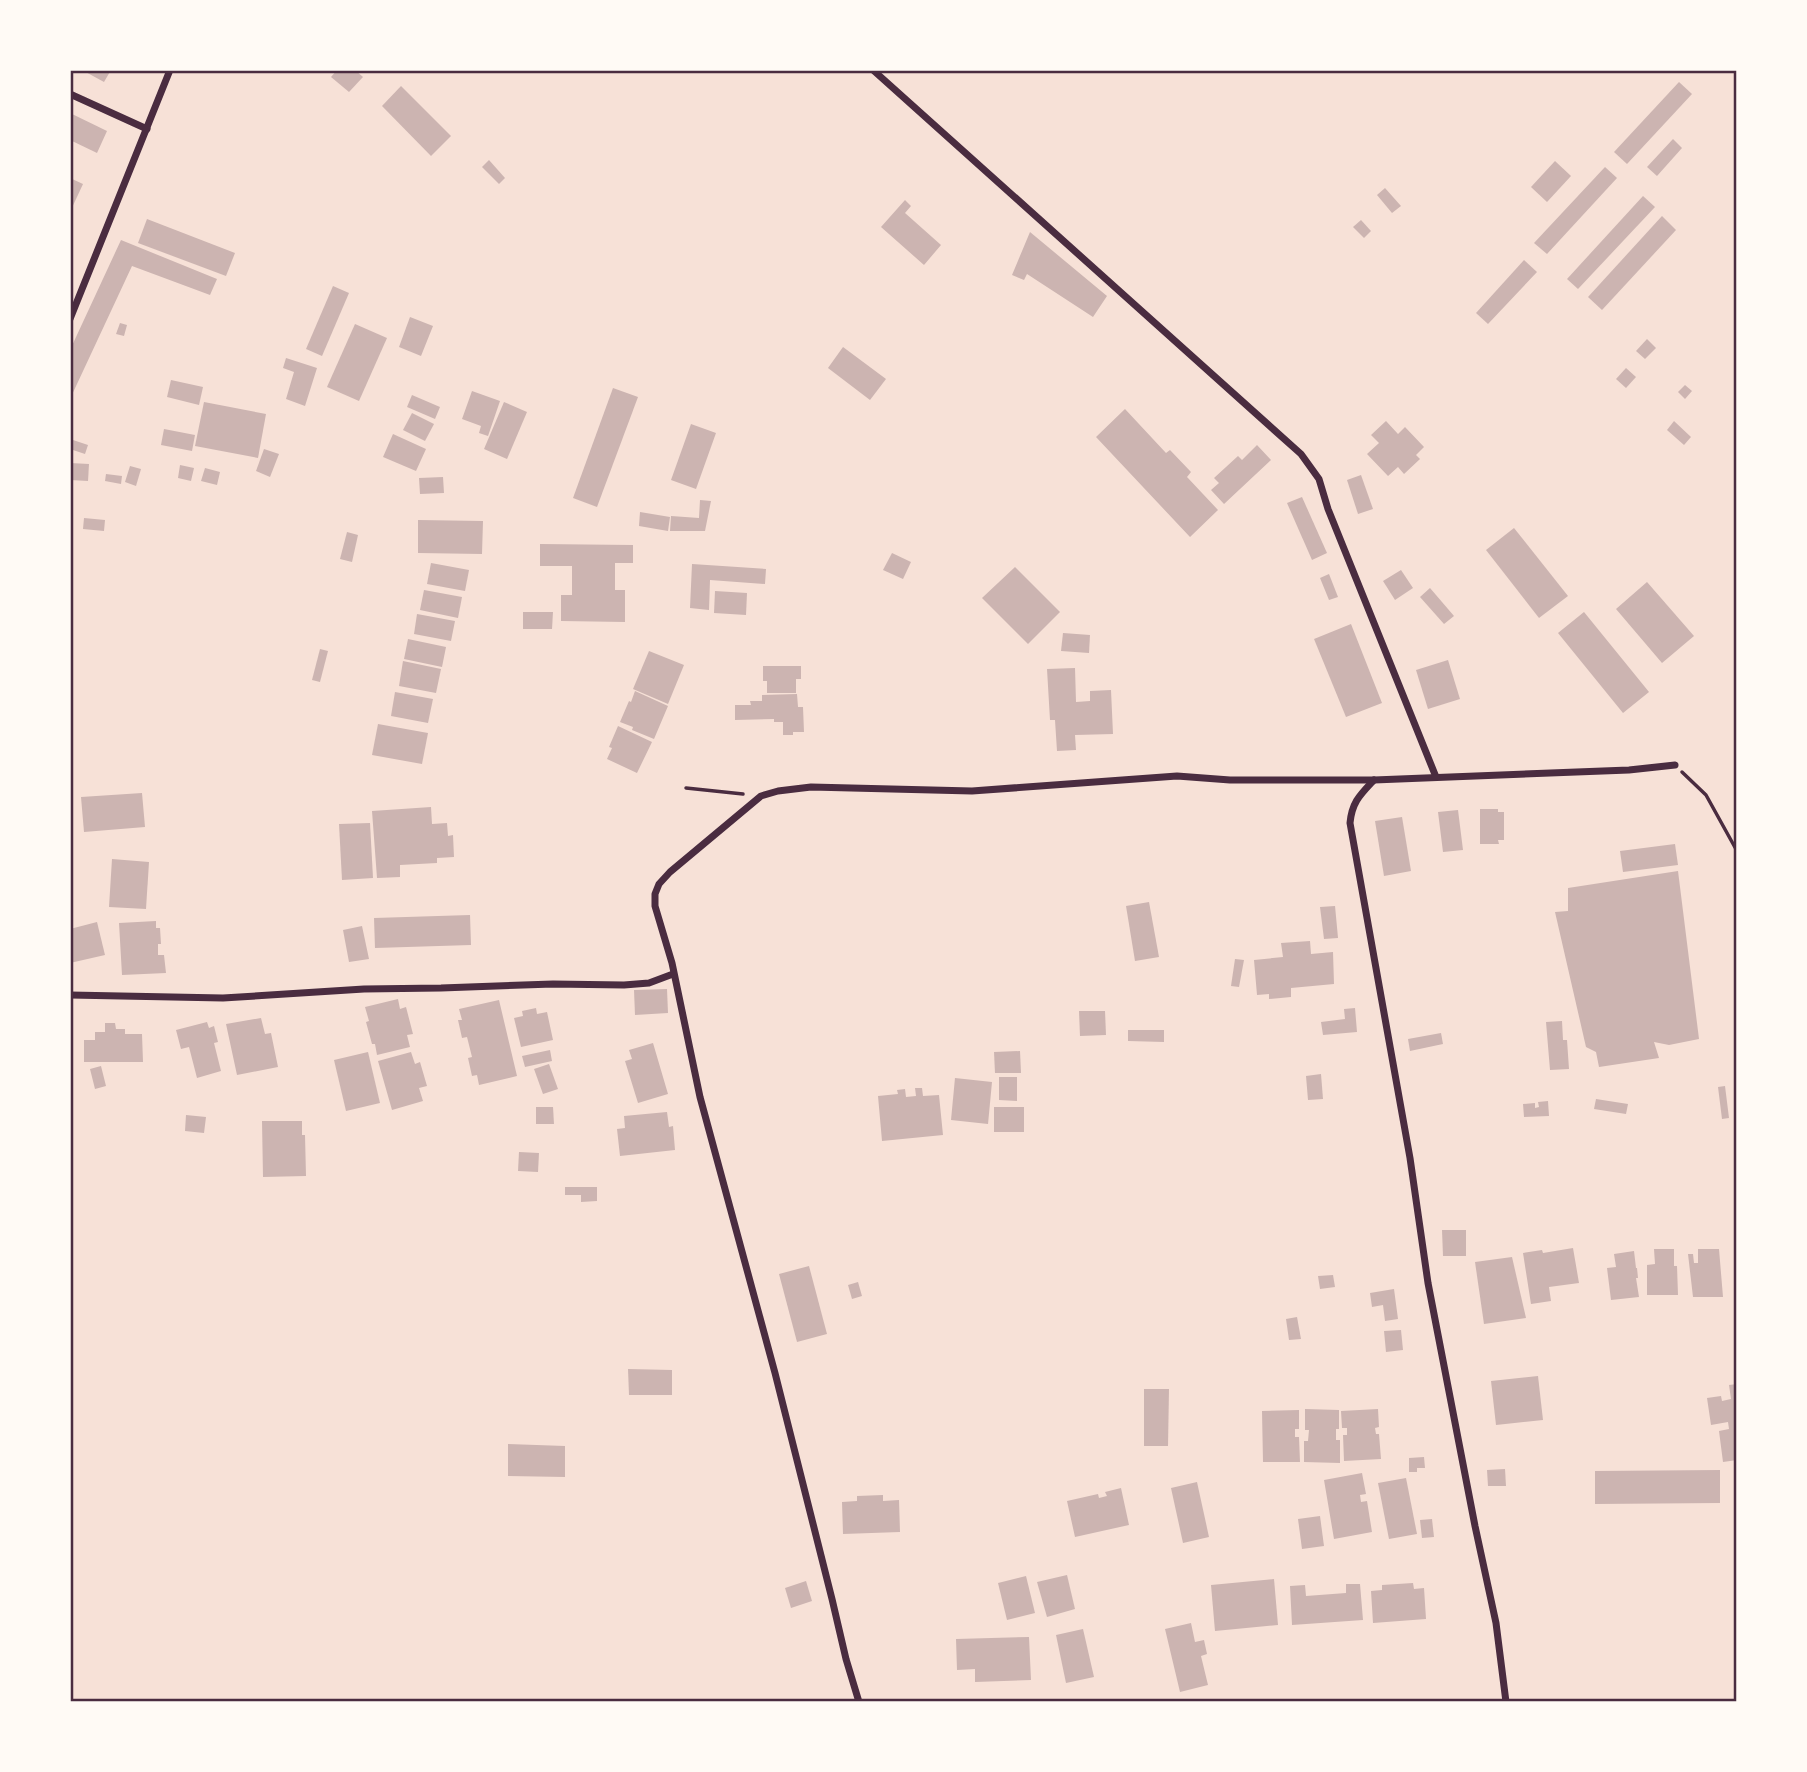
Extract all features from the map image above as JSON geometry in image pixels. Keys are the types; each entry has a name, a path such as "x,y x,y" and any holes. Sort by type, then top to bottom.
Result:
{"street":[{"path":"70,319 170,70"},
{"path":"873,70 1301,454 1319,479 1328,509 1436,777"},
{"path":"70,94 147,130"},
{"path":"859,1702 772,1360 700,1097 665,937 654,906 659,884 761,796 811,787 972,791 1177,776 1230,780 1374,780 1629,770 1675,765"},
{"path":"1374,780 1351,808 1350,823 1410,1158 1428,1283 1496,1623 1506,1702"},
{"path":"70,995 223,998 363,989 624,985 649,983 673,974"}],"path":[{"path":"1675,765 1706,795 1737,851"},
{"path":"686,788 761,796"}],"building":[{"path":"82,70 111,70 104,82"},
{"path":"337,70 355,70 363,77 349,92 331,77"},
{"path":"1679,82 1692,94 1627,164 1614,152"},
{"path":"401,86 451,136 431,156 382,106"},
{"path":"70,113 107,131 97,153 70,140"},
{"path":"1673,139 1682,148 1657,176 1647,167"},
{"path":"489,160 505,178 499,184 482,167"},
{"path":"1555,161 1571,176 1547,202 1531,187"},
{"path":"1605,167 1617,178 1547,254 1534,243"},
{"path":"70,178 83,184 70,212"},
{"path":"1385,188 1401,206 1392,213 1377,195"},
{"path":"1643,196 1655,207 1578,289 1567,279"},
{"path":"905,200 911,206 905,213 941,245 924,265 881,227"},
{"path":"1662,216 1676,230 1602,310 1588,297"},
{"path":"147,219 235,253 226,276 138,243"},
{"path":"1361,220 1371,231 1364,238 1353,227"},
{"path":"1030,232 1107,296 1093,317 1027,274 1024,280 1012,275"},
{"path":"121,240 217,279 210,295 132,266 70,399 70,350"},
{"path":"1524,260 1537,272 1488,324 1476,313"},
{"path":"333,286 349,293 322,356 306,349"},
{"path":"410,317 433,326 421,356 399,347"},
{"path":"120,323 127,325 124,336 116,334"},
{"path":"355,324 387,338 359,401 327,387"},
{"path":"1647,339 1656,348 1645,359 1636,351"},
{"path":"843,347 886,379 870,400 828,368"},
{"path":"286,358 317,368 305,406 286,399 294,372 283,368"},
{"path":"1626,368 1636,377 1626,388 1616,379"},
{"path":"171,380 203,387 199,405 167,397"},
{"path":"1685,385 1692,391 1685,399 1678,392"},
{"path":"613,388 638,397 597,507 573,498"},
{"path":"472,391 500,401 488,436 479,433 481,426 462,419"},
{"path":"412,395 440,407 435,419 407,407"},
{"path":"204,402 266,414 258,458 195,446"},
{"path":"504,402 527,412 507,459 484,449"},
{"path":"1125,409 1166,453 1170,450 1191,472 1187,477 1218,510 1190,537 1096,437"},
{"path":"412,413 434,424 425,441 403,430"},
{"path":"1386,421 1398,434 1405,427 1424,447 1416,455 1420,459 1404,474 1398,467 1388,476 1367,454 1379,443 1371,435"},
{"path":"1674,421 1691,437 1684,445 1667,430"},
{"path":"691,424 716,433 696,489 671,480"},
{"path":"164,429 195,435 192,451 161,445"},
{"path":"393,434 426,449 416,471 383,457"},
{"path":"70,439 88,445 85,454 70,449"},
{"path":"1257,445 1271,460 1224,504 1211,490 1219,483 1214,478 1238,456 1242,460"},
{"path":"264,449 279,454 270,477 256,471"},
{"path":"70,463 89,464 88,481 70,480"},
{"path":"180,465 194,468 191,481 178,478"},
{"path":"130,466 141,469 136,486 125,482"},
{"path":"205,468 220,472 217,485 201,481"},
{"path":"106,474 122,476 121,484 105,481"},
{"path":"1361,475 1373,509 1358,514 1347,480"},
{"path":"443,477 444,493 420,494 419,478"},
{"path":"1302,497 1327,553 1312,560 1287,503"},
{"path":"700,500 711,501 705,531 670,531 671,516 699,518"},
{"path":"640,512 670,517 668,531 639,526"},
{"path":"84,518 105,520 104,531 83,529"},
{"path":"418,520 483,521 482,554 418,553"},
{"path":"1514,528 1568,596 1539,618 1486,550"},
{"path":"347,532 358,535 352,562 340,559"},
{"path":"540,544 633,545 633,563 615,563 615,590 625,590 625,622 561,621 561,595 572,595 572,566 540,566"},
{"path":"892,553 911,562 903,579 883,570"},
{"path":"431,563 469,570 465,591 427,584"},
{"path":"692,564 766,569 765,584 710,580 709,610 690,608"},
{"path":"1015,567 1060,612 1028,644 982,598"},
{"path":"1401,570 1413,588 1395,600 1383,581"},
{"path":"1329,574 1338,597 1329,600 1320,578"},
{"path":"1647,582 1694,636 1662,663 1616,609"},
{"path":"1430,588 1454,616 1444,624 1420,597"},
{"path":"424,590 462,597 458,618 420,610"},
{"path":"715,591 747,593 746,615 714,613"},
{"path":"523,612 553,612 552,629 523,629"},
{"path":"1584,612 1649,692 1623,713 1558,633"},
{"path":"417,614 455,621 451,641 414,634"},
{"path":"1351,624 1382,703 1346,717 1314,639"},
{"path":"1063,633 1090,635 1089,653 1061,651"},
{"path":"408,639 446,647 442,667 404,659"},
{"path":"320,649 328,651 320,682 312,680"},
{"path":"649,651 684,665 668,704 633,689"},
{"path":"1448,660 1460,699 1428,709 1416,670"},
{"path":"403,661 441,669 436,693 399,686"},
{"path":"763,666 801,666 801,679 796,679 796,693 767,693 767,681 763,681"},
{"path":"1075,668 1076,702 1090,701 1090,691 1111,690 1113,734 1075,735 1076,750 1057,751 1055,720 1050,720 1047,669"},
{"path":"635,691 668,706 654,739 620,722"},
{"path":"395,692 433,699 428,723 391,716"},
{"path":"797,694 798,707 803,707 804,732 783,735 783,722 774,722 774,719 735,720 735,705 751,705 750,701 762,701 762,695"},
{"path":"378,724 428,733 422,764 372,755"},
{"path":"618,726 652,742 637,773 607,759"},
{"path":"142,793 145,827 84,832 81,797"},
{"path":"431,807 432,824 447,823 448,836 453,835 454,857 437,858 437,863 400,865 400,877 377,878 372,811"},
{"path":"1480,809 1498,809 1498,812 1504,812 1504,840 1498,840 1499,844 1480,844"},
{"path":"1458,810 1463,850 1443,852 1438,812"},
{"path":"1402,817 1411,871 1384,876 1375,821"},
{"path":"370,823 373,878 342,880 339,824"},
{"path":"1675,844 1678,865 1623,872 1620,851"},
{"path":"112,859 149,862 146,909 109,907"},
{"path":"1678,871 1699,1039 1669,1045 1654,1042 1659,1058 1599,1067 1596,1052 1586,1047 1555,912 1568,911 1568,888"},
{"path":"1149,902 1159,957 1135,961 1126,906"},
{"path":"1335,906 1338,938 1324,939 1320,907"},
{"path":"470,915 471,945 375,948 374,918"},
{"path":"156,921 156,928 160,928 161,944 158,944 158,955 164,955 166,973 122,975 119,923"},
{"path":"97,922 105,955 70,963 70,929"},
{"path":"362,926 369,959 349,962 343,930"},
{"path":"1310,941 1311,954 1333,952 1334,984 1291,988 1291,997 1269,999 1269,994 1257,995 1254,960 1283,957 1281,943"},
{"path":"1235,959 1244,960 1239,987 1231,986"},
{"path":"667,989 668,1013 635,1015 634,990"},
{"path":"398,999 400,1009 406,1007 413,1034 407,1035 410,1047 377,1055 366,1022 369,1021 365,1007"},
{"path":"499,1000 517,1076 479,1085 477,1075 472,1076 468,1058 472,1057 467,1037 462,1038 458,1020 462,1020 459,1009"},
{"path":"536,1008 537,1014 547,1012 553,1040 521,1047 514,1018 523,1016 522,1011"},
{"path":"1355,1008 1357,1032 1323,1035 1321,1022 1345,1019 1344,1009"},
{"path":"1079,1011 1105,1011 1106,1035 1080,1036"},
{"path":"261,1018 265,1034 271,1033 278,1067 237,1075 226,1024"},
{"path":"1562,1021 1563,1040 1567,1040 1569,1069 1550,1070 1546,1022"},
{"path":"207,1022 209,1028 214,1026 218,1042 214,1043 221,1071 197,1078 189,1047 181,1049 176,1030"},
{"path":"105,1023 115,1023 116,1029 125,1029 125,1034 142,1034 143,1062 84,1062 84,1040 95,1040 95,1032 105,1032"},
{"path":"1128,1030 1164,1030 1164,1042 1128,1041"},
{"path":"1441,1033 1443,1044 1410,1051 1408,1039"},
{"path":"653,1043 668,1094 638,1103 625,1061 632,1059 629,1050"},
{"path":"550,1050 552,1061 525,1067 522,1056"},
{"path":"1020,1051 1021,1073 995,1073 994,1052"},
{"path":"368,1052 380,1103 346,1111 334,1060"},
{"path":"411,1052 415,1064 420,1062 427,1086 419,1088 423,1101 392,1110 378,1061"},
{"path":"549,1064 558,1089 543,1094 534,1069"},
{"path":"101,1066 106,1086 95,1089 90,1069"},
{"path":"1321,1074 1323,1099 1308,1100 1306,1076"},
{"path":"999,1077 1017,1077 1017,1101 999,1100"},
{"path":"955,1078 992,1082 988,1124 951,1120"},
{"path":"1725,1086 1729,1118 1722,1119 1718,1087"},
{"path":"915,1088 922,1088 923,1096 939,1095 943,1135 882,1141 878,1096 898,1094 897,1090 905,1089 906,1097 916,1096"},
{"path":"1596,1099 1628,1104 1626,1114 1594,1109"},
{"path":"1548,1101 1549,1116 1524,1117 1523,1104 1535,1103 1535,1108 1539,1107 1538,1102"},
{"path":"536,1107 553,1107 554,1124 536,1124"},
{"path":"994,1107 1024,1107 1024,1132 994,1132"},
{"path":"667,1112 669,1127 673,1126 675,1150 620,1156 617,1129 625,1128 624,1116"},
{"path":"186,1115 206,1117 204,1133 185,1131"},
{"path":"262,1121 302,1121 306,1176 263,1177"},
{"path":"519,1152 539,1153 538,1172 518,1171"},
{"path":"565,1187 597,1187 597,1201 581,1202 581,1195 565,1195"},
{"path":"1442,1230 1466,1230 1466,1256 1443,1256"},
{"path":"1573,1248 1579,1283 1549,1287 1551,1301 1531,1304 1523,1253"},
{"path":"1654,1249 1674,1249 1678,1295 1647,1295 1647,1265 1655,1264"},
{"path":"1698,1249 1719,1249 1723,1297 1693,1297 1688,1254 1693,1254 1694,1263 1698,1263"},
{"path":"1634,1251 1639,1297 1611,1300 1607,1268 1616,1267 1614,1254"},
{"path":"1512,1257 1526,1318 1484,1324 1475,1262"},
{"path":"809,1266 827,1334 797,1342 779,1274"},
{"path":"1333,1275 1335,1287 1320,1289 1318,1276"},
{"path":"858,1282 862,1296 852,1299 848,1285"},
{"path":"1394,1289 1398,1319 1385,1321 1383,1305 1372,1307 1370,1293"},
{"path":"1297,1317 1301,1339 1289,1340 1286,1319"},
{"path":"1401,1330 1403,1350 1386,1352 1384,1331"},
{"path":"628,1369 672,1370 672,1395 629,1395"},
{"path":"1538,1376 1543,1420 1496,1425 1491,1381"},
{"path":"1737,1384 1737,1460 1723,1462 1719,1431 1729,1429 1728,1422 1711,1425 1707,1398 1721,1396 1722,1401 1731,1399 1729,1385"},
{"path":"1144,1389 1169,1389 1168,1446 1144,1446"},
{"path":"1305,1409 1339,1410 1336,1440 1340,1440 1340,1463 1304,1462 1304,1441 1308,1441 1309,1430 1305,1430"},
{"path":"1378,1409 1379,1427 1375,1428 1376,1434 1379,1434 1381,1459 1344,1461 1343,1435 1347,1435 1347,1428 1342,1428 1341,1411"},
{"path":"1299,1410 1299,1429 1295,1429 1295,1437 1299,1437 1300,1462 1263,1462 1262,1411"},
{"path":"508,1444 565,1446 565,1477 508,1476"},
{"path":"1424,1457 1425,1468 1409,1472 1409,1458"},
{"path":"1505,1469 1506,1486 1488,1486 1487,1470"},
{"path":"1720,1470 1720,1503 1595,1504 1595,1471"},
{"path":"1362,1473 1366,1494 1360,1495 1361,1502 1367,1501 1372,1532 1334,1539 1324,1480"},
{"path":"1406,1478 1417,1534 1389,1539 1378,1483"},
{"path":"1197,1482 1209,1537 1183,1543 1171,1488"},
{"path":"1121,1488 1129,1525 1075,1537 1067,1501 1098,1494 1099,1498 1107,1496 1105,1492"},
{"path":"883,1495 883,1501 899,1500 900,1532 843,1534 842,1502 857,1501 857,1496"},
{"path":"1320,1516 1324,1546 1302,1549 1298,1519"},
{"path":"1432,1519 1434,1537 1422,1538 1420,1520"},
{"path":"1067,1575 1075,1609 1047,1617 1037,1582"},
{"path":"1026,1576 1035,1613 1007,1620 998,1583"},
{"path":"1274,1579 1278,1625 1215,1631 1211,1585"},
{"path":"806,1581 812,1601 791,1608 785,1588"},
{"path":"1413,1583 1414,1589 1424,1588 1426,1619 1373,1623 1371,1591 1382,1590 1382,1585"},
{"path":"1346,1584 1360,1584 1363,1620 1292,1625 1290,1586 1305,1585 1306,1596 1346,1593"},
{"path":"1191,1623 1195,1642 1204,1640 1207,1654 1201,1656 1208,1685 1180,1692 1165,1629"},
{"path":"1083,1629 1094,1677 1066,1683 1056,1635"},
{"path":"1029,1637 1031,1680 975,1682 975,1669 957,1670 956,1639"}]}
